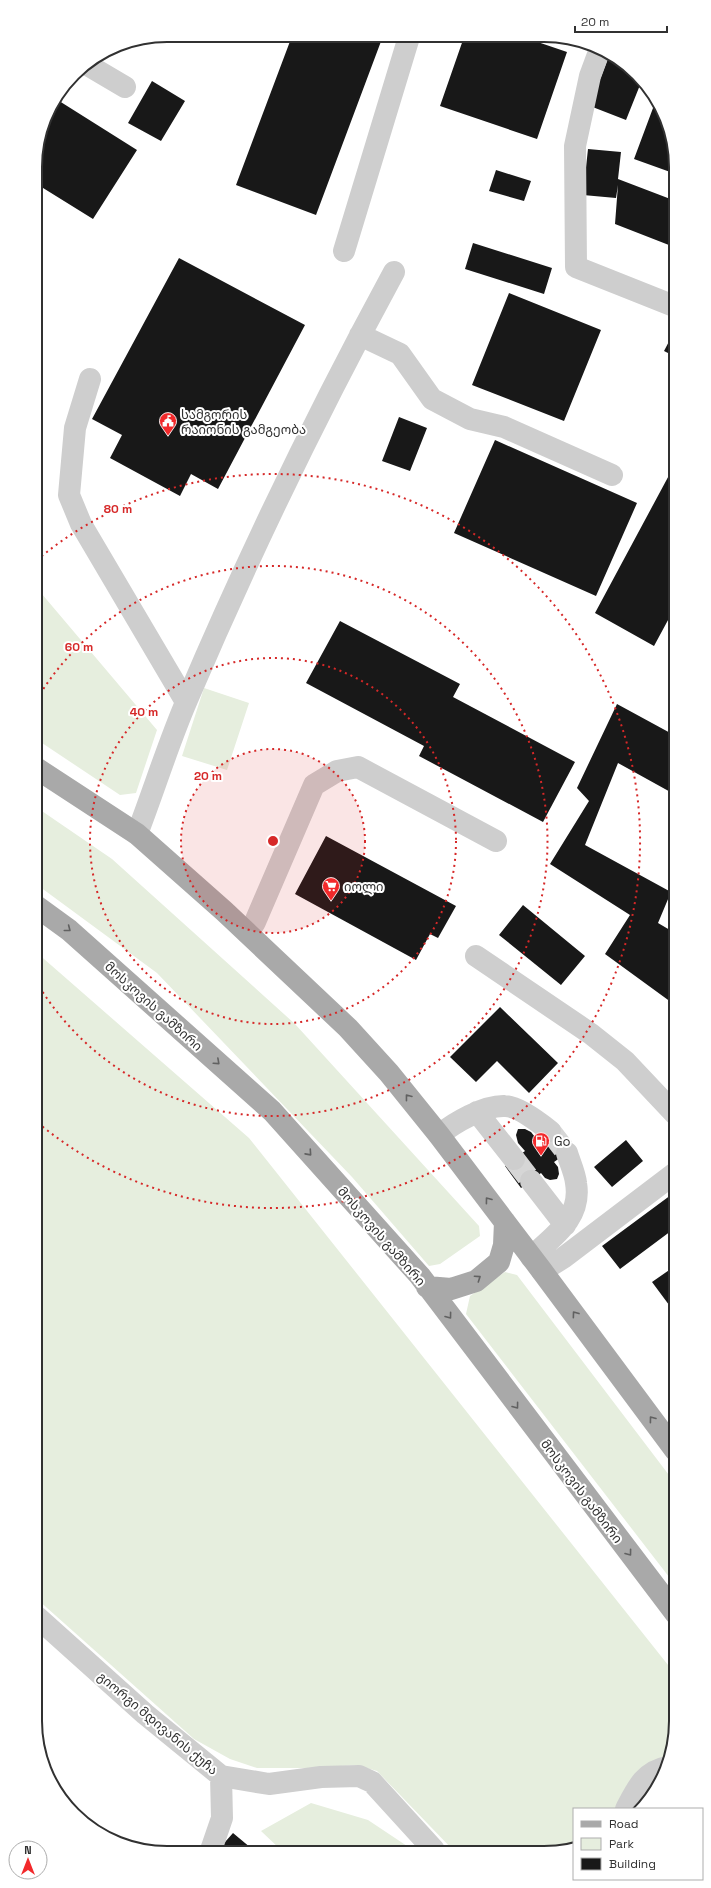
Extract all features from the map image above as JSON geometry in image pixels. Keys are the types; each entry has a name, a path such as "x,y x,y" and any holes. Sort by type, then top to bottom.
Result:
{"main road":[{"path":"42,772 137,834 248,933 348,1028 389,1073 439,1135 669,1442"},
{"name":"მოსკოვის გამზირი","path":"42,910 69,930 272,1112 420,1276 669,1605"},
{"path":"427,1287 451,1289 476,1281 499,1262 504,1245 505,1222"}],"street":[{"path":"344,251 407,42"},
{"path":"598,55 590,76 575,146 576,267 669,304"},
{"path":"92,67 125,87"},
{"path":"137,834 186,702 274,504 360,335 394,272"},
{"path":"360,335 400,354 432,399 470,419 504,427 612,475"},
{"path":"90,379 75,428 69,495 80,524 186,702"},
{"path":"248,933 255,922 314,784 337,771 358,767 496,841"},
{"path":"476,956 591,1034 624,1060 669,1108"},
{"path":"439,1135 451,1126 477,1112 506,1106 530,1116 550,1131"},
{"path":"477,1112 514,1159"},
{"path":"537,1264 565,1225 576,1206 576,1183 567,1153"},
{"path":"537,1264 563,1258 669,1177"},
{"path":"531,1181 565,1225"},
{"name":"გიორგი მდივანის ქუჩა","path":"42,1621 145,1714 221,1776 269,1784 321,1778 359,1776 372,1782 430,1846"},
{"path":"627,1808 640,1782 659,1769"},
{"path":"212,1846 222,1818 221,1776"}],"green space":[{"path":"42,594 157,730 136,793 120,795 42,743"},
{"path":"204,688 249,703 227,770 182,756"},
{"path":"42,811 112,859 295,1024 479,1226 480,1236 440,1264 429,1266 352,1177 157,973 42,888"},
{"path":"42,957 249,1138 669,1666 668,1737 665,1753 652,1783 643,1797 633,1808 573,1808 573,1842 568,1844 544,1846 449,1846 377,1771 356,1765 310,1768 257,1768 230,1759 194,1739 42,1603"},
{"path":"505,1272 517,1275 669,1475 669,1577 466,1314 470,1296"},
{"path":"311,1803 368,1820 407,1846 277,1846 261,1831"}],"building":[{"path":"290,42 381,42 316,215 236,185"},
{"path":"462,42 538,42 567,52 537,139 440,106"},
{"path":"607,60 620,68 639,87 626,120 590,106"},
{"path":"152,81 185,101 161,141 128,123"},
{"path":"61,102 137,150 93,219 42,187 42,159 46,135"},
{"path":"653,107 667,143 669,172 634,159"},
{"path":"588,149 621,152 618,179 669,198 669,245 615,224 618,185 616,198 583,195"},
{"path":"496,170 531,181 524,201 489,191"},
{"path":"473,243 552,268 544,294 465,269"},
{"path":"179,258 305,325 218,489 191,474 180,496 110,458 122,435 92,419"},
{"path":"509,293 601,330 564,421 472,385"},
{"path":"669,342 669,354 664,351"},
{"path":"399,417 427,428 410,471 382,461"},
{"path":"495,440 637,503 596,596 454,533"},
{"path":"669,475 669,618 654,646 595,613"},
{"path":"340,621 460,684 453,697 575,762 543,822 419,756 424,746 306,683"},
{"path":"617,704 669,732 669,791 618,763 585,845 669,891 669,897 658,923 669,929 669,1001 605,954 630,915 550,864 589,801 577,788"},
{"path":"326,836 456,906 438,938 430,934 416,960 295,894"},
{"path":"523,905 585,956 561,985 499,935"},
{"path":"500,1007 558,1063 529,1093 497,1061 476,1082 450,1057"},
{"name":"Go","path":"557,1127 573,1149 554,1162 558,1167 559,1174 557,1179 550,1180 545,1178 541,1173 521,1188 505,1166 525,1151 518,1143 516,1135 518,1129 525,1129 531,1132 538,1141"},
{"path":"626,1140 643,1161 612,1187 594,1167"},
{"path":"669,1196 669,1232 620,1269 602,1246"},
{"path":"669,1270 669,1305 652,1282"},
{"path":"233,1833 249,1846 222,1846"}],"tunnel":[{"path":"550,1131 567,1153"},
{"path":"514,1159 531,1181"}],"place":[{"name":"სამგორის რაიონის გამგეობა","path":"168,436"},
{"name":"იოლი","path":"331,901"},
{"name":"Go","path":"541,1156"}]}
